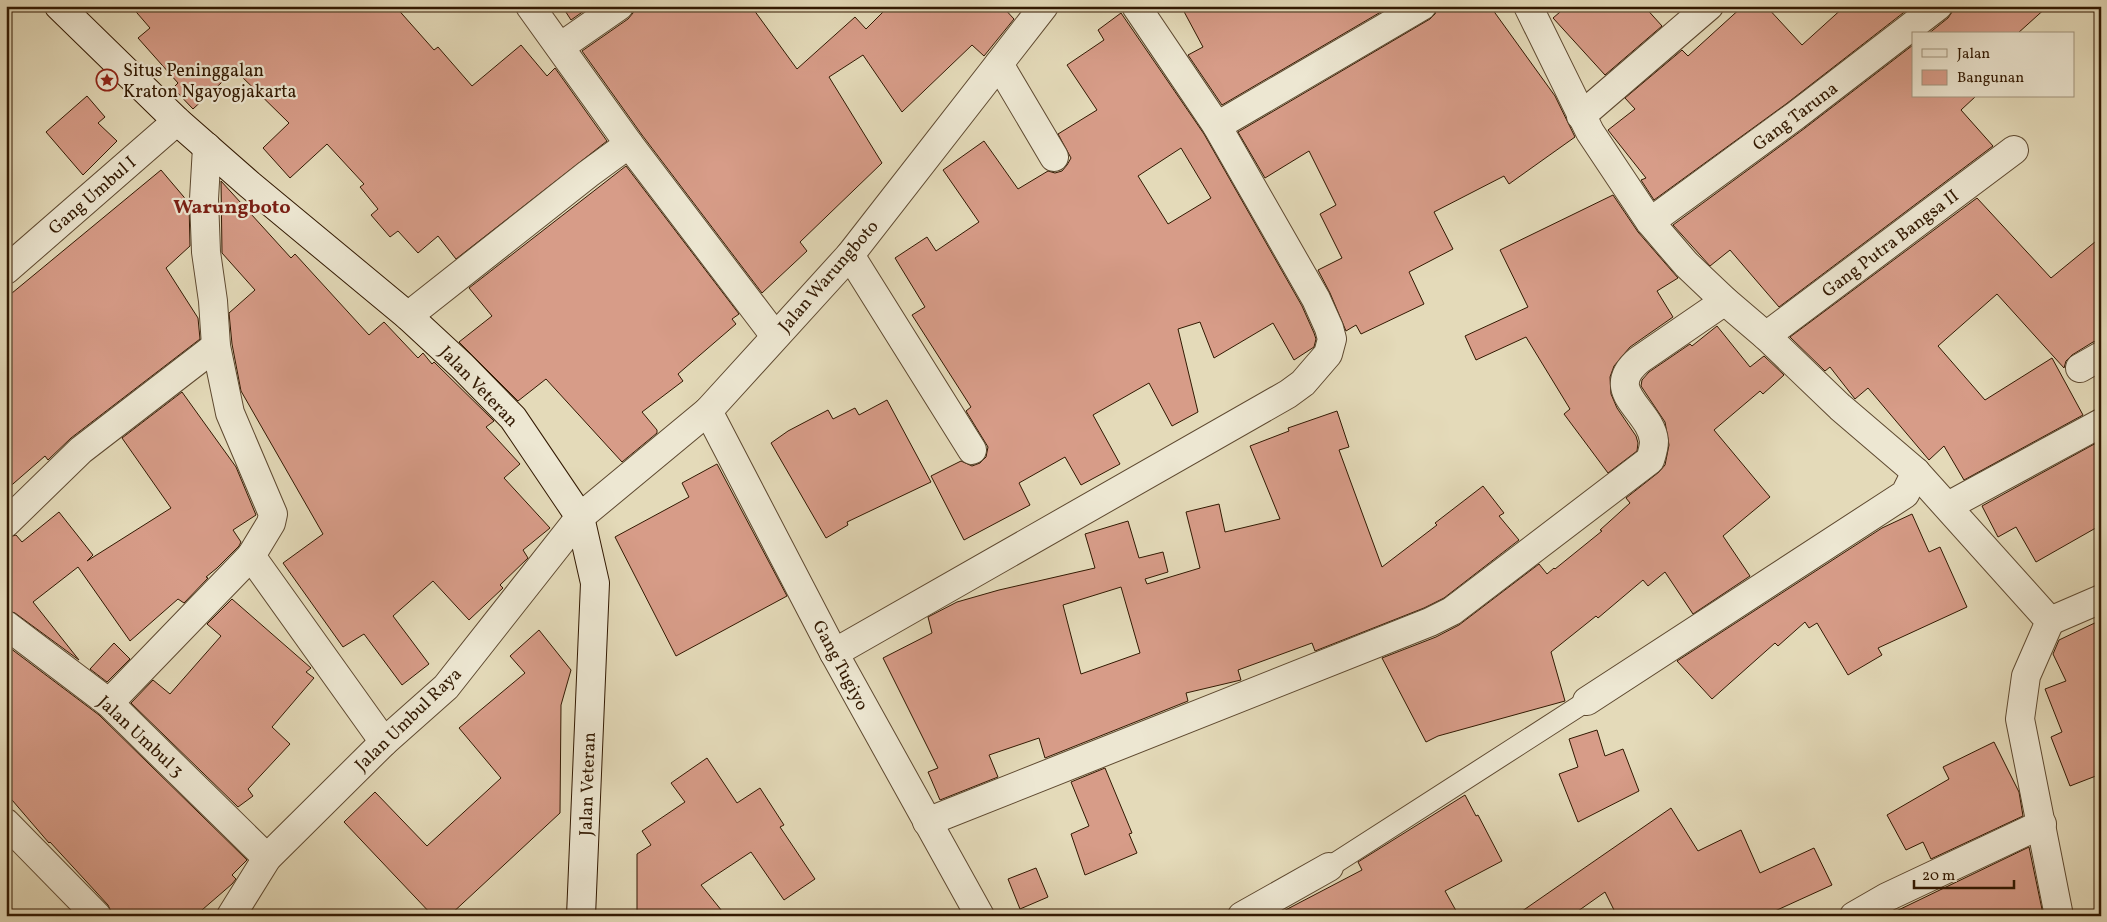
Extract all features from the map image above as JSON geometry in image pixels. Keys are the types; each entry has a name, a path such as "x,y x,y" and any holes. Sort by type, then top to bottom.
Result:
{"street":[{"path":"530,6 629,144 776,336"},
{"path":"560,47 620,6"},
{"name":"Jalan Warungboto","path":"580,517 708,411 850,255 1044,6"},
{"path":"834,653 1281,398 1303,383 1328,354 1332,339 1324,315 1217,126 1136,6"},
{"path":"1217,126 1422,6"},
{"path":"1528,6 1590,132 1650,222 1686,264 1725,301 1766,336 1840,407 1916,472 2050,622"},
{"path":"1581,116 1709,6"},
{"name":"Gang Taruna","path":"1650,222 1796,116 1938,6"},
{"name":"Jalan Veteran","path":"63,8 207,147 408,316 462,366 513,418 580,517 595,583 581,916"},
{"path":"999,64 1054,157"},
{"name":"Gang Umbul I","path":"6,270 177,120"},
{"path":"408,316 588,174 629,144"},
{"path":"110,703 251,556 271,523 273,514 230,413 216,346 213,301 206,252 204,199 207,147"},
{"name":"Gang Putra Bangsa II","path":"1766,336 2014,150"},
{"path":"850,255 972,450"},
{"path":"927,822 1430,622 1452,611 1650,460 1654,440 1648,425 1625,388 1624,377 1627,371 1639,360 1725,301"},
{"path":"6,522 81,450 216,346"},
{"name":"Gang Tugiyo","path":"708,411 834,653 980,916"},
{"path":"1948,506 2101,423"},
{"path":"1587,701 1905,494 1916,472"},
{"name":"Jalan Umbul Raya","path":"230,916 267,858 384,742 446,687 580,517"},
{"path":"251,556 384,742"},
{"path":"2059,916 2020,719 2026,676 2050,622 2101,599"},
{"name":"Jalan Umbul 3","path":"6,625 110,703 267,858"},
{"path":"6,823 97,916"},
{"path":"1854,916 1887,897 2042,824"},
{"path":"1242,916 1329,867"}],"lane":[{"path":"1329,867 1587,701"}],"building":[{"path":"131,6 395,6 434,50 438,47 472,86 521,45 547,76 555,68 607,141 456,259 438,236 418,253 398,231 390,237 371,215 378,209 360,187 364,184 327,144 290,178 263,148 289,123 235,70 193,109 173,88 178,83 138,38 150,28"},
{"path":"562,6 591,6 571,20"},
{"path":"634,6 751,6 797,69 855,17 866,29 889,6 1002,6 1014,19 984,56 972,45 902,112 863,55 829,77 882,163 800,242 807,251 762,293 642,135 582,51 628,19 633,13"},
{"path":"1181,6 1391,6 1222,105 1188,55 1203,47"},
{"path":"1438,6 1490,6 1555,96 1575,137 1509,184 1504,176 1434,212 1453,249 1409,272 1424,304 1361,334 1356,325 1346,331 1318,270 1342,258 1320,214 1336,205 1309,151 1265,178 1238,132 1430,19 1435,14"},
{"path":"1567,6 1644,6 1662,26 1605,75 1553,18"},
{"path":"1743,6 1766,6 1802,45 1845,6 1912,6 1786,104 1654,200 1641,180 1646,178 1608,130 1635,109 1625,98 1682,50 1688,56"},
{"path":"1953,6 2048,6 2019,32 1930,32 1948,18"},
{"path":"1121,13 1204,134 1302,306 1316,339 1314,347 1294,360 1273,323 1214,358 1200,322 1178,329 1198,412 1172,426 1149,383 1093,415 1120,464 1081,485 1065,457 1019,483 1030,505 964,540 931,476 961,461 972,466 980,463 986,457 988,447 966,411 971,407 912,315 925,307 895,258 927,237 936,251 979,222 943,170 984,141 1018,189 1048,171 1055,173 1062,171 1071,158 1058,134 1097,110 1067,65 1104,40 1098,30","holes":["1181,148 1211,198 1168,224 1138,176"]},
{"path":"1912,46 1912,98 1974,98 1961,110 1993,146 1779,307 1730,250 1710,266 1673,225 1805,128"},
{"path":"87,96 105,117 98,123 117,141 83,175 46,132"},
{"path":"626,166 739,314 732,319 736,324 678,374 683,381 642,412 657,430 657,433 622,462 546,379 518,401 459,342 492,316 469,288"},
{"path":"161,170 189,203 190,246 166,268 198,318 200,339 71,438 48,460 45,456 6,490 6,298"},
{"path":"221,181 291,258 295,254 369,335 384,322 418,358 423,353 432,364 434,362 494,421 486,427 520,464 504,478 550,528 523,550 528,558 500,585 503,588 469,620 433,581 393,616 429,664 402,685 364,634 343,647 283,563 323,534 241,391 232,344 229,313 255,290 222,253"},
{"path":"1613,195 1638,232 1678,278 1657,291 1673,317 1630,347 1614,366 1610,377 1611,394 1617,408 1636,436 1638,443 1637,451 1608,473 1564,414 1570,409 1526,337 1476,360 1465,336 1528,307 1500,250"},
{"path":"1977,198 2051,278 2101,237 2101,340 2093,342 2072,355 2066,361 2064,368 1997,294 1938,346 1985,400 2052,358 2083,415 1964,480 1944,446 1929,460 1868,388 1855,399 1830,367 1825,371 1790,337"},
{"path":"1717,326 1750,367 1764,356 1784,375 1763,394 1760,391 1714,430 1770,497 1723,536 1750,576 1693,614 1665,572 1648,586 1643,580 1598,618 1596,616 1551,652 1565,701 1438,736 1426,742 1382,658 1436,637 1459,625 1539,564 1547,574 1602,531 1600,530 1630,503 1626,498 1665,465 1669,445 1665,422 1641,386 1642,380 1649,372 1690,344 1692,346"},
{"path":"182,392 236,467 256,515 233,530 241,542 239,546 206,577 208,578 184,603 178,599 130,641 78,567 33,602 79,660 15,613 6,610 6,538 16,535 22,542 59,512 93,555 87,561 171,508 122,438"},
{"path":"887,400 931,482 847,522 848,525 826,538 771,443 788,431 828,410 833,419 855,408 859,415"},
{"path":"1337,411 1349,447 1339,450 1382,567 1437,525 1435,523 1483,486 1504,513 1499,516 1519,540 1444,598 1424,608 1315,651 1312,643 1238,670 1241,680 1186,693 1188,701 1045,758 1039,738 989,755 998,777 940,800 928,772 938,768 883,658 932,633 928,617 957,602 999,590 1095,568 1085,534 1128,521 1139,558 1163,552 1168,572 1145,579 1147,584 1200,568 1186,512 1219,504 1225,532 1280,519 1250,446 1289,431 1288,428","holes":["1121,587 1140,653 1081,674 1063,605"]},
{"path":"2098,442 2101,447 2101,525 2036,562 2016,527 1998,537 1982,506"},
{"path":"717,464 787,596 676,656 615,537 689,497 682,483"},
{"path":"1912,514 1929,552 1940,547 1967,607 1878,648 1882,655 1848,675 1817,623 1809,628 1805,622 1778,646 1775,643 1712,699 1677,661 1882,528"},
{"path":"232,599 311,668 306,672 314,678 272,727 290,744 248,789 253,796 238,807 131,703 153,680 170,694 221,636 207,624"},
{"path":"2101,620 2101,774 2070,786 2051,737 2062,732 2045,689 2066,681 2053,654 2059,640"},
{"path":"539,630 571,670 561,705 560,813 449,916 433,916 344,822 375,792 427,846 501,778 459,728 525,673 510,656"},
{"path":"114,643 130,659 107,682 90,669"},
{"path":"6,645 99,715 247,860 232,875 236,879 232,884 195,916 113,916 108,905 49,843 6,793"},
{"path":"1597,730 1605,756 1623,749 1639,791 1578,822 1559,774 1578,767 1569,739"},
{"path":"1994,742 2019,792 2023,816 1931,859 1923,842 1906,850 1887,815 1949,779 1943,767"},
{"path":"707,758 737,803 760,788 784,825 780,827 815,879 784,900 751,852 701,885 726,916 637,916 637,854 651,845 642,831 685,802 671,783"},
{"path":"1105,768 1132,833 1129,834 1137,853 1085,875 1071,834 1089,826 1071,782"},
{"path":"1465,795 1476,816 1478,815 1502,861 1445,891 1459,916 1274,916 1362,870 1358,862"},
{"path":"1671,808 1698,851 1741,830 1760,873 1814,848 1832,885 1764,916 1617,916 1605,892 1571,916 1515,916"},
{"path":"2029,847 2043,914 2038,916 1886,916"},
{"path":"1036,868 1048,897 1020,909 1008,879"}],"place":[{"name":"Situs Peninggalan Kraton Ngayogjakarta","path":"107,80"}],"district":[{"name":"Warungboto","path":"232,206"}]}
